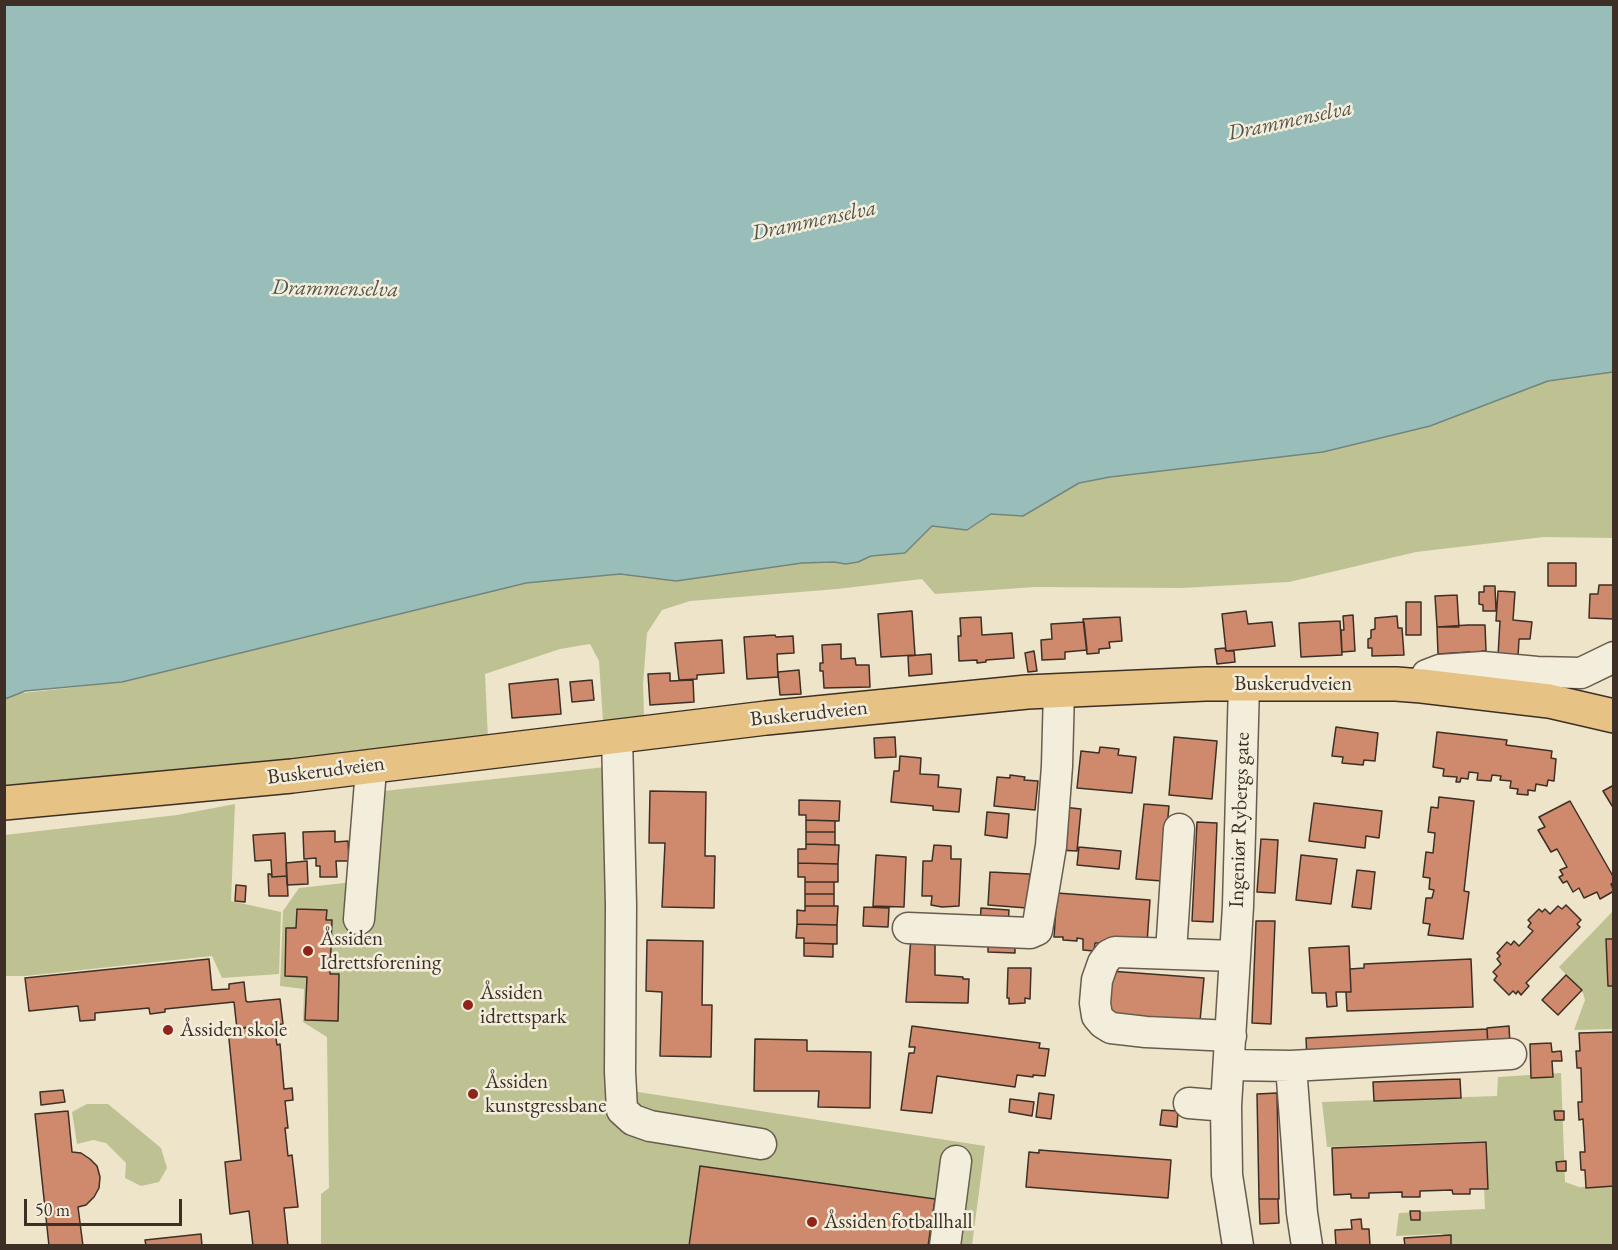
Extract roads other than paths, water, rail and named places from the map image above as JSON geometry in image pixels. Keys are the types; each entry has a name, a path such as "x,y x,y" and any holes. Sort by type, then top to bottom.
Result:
{"main road":[{"name":"Buskerudveien","path":"4,803 292,776 788,716 1059,690 1244,684 1422,686 1549,701 1614,716"}],"street":[{"path":"1422,686 1427,675 1440,670 1483,667 1581,673 1614,657"},
{"name":"Ingeniør Rybergs gate","path":"1238,1245 1227,1174 1226,1106 1235,956 1244,684"},
{"path":"908,928 1030,933 1037,930 1051,846 1058,756 1059,690"},
{"path":"617,736 622,1110 633,1120 650,1126 761,1144"},
{"path":"359,919 370,766"},
{"path":"1171,952 1179,829"},
{"path":"1235,956 1171,952 1115,952 1109,955 1103,963 1096,980 1096,1016 1111,1028 1146,1032 1292,1066 1511,1054"},
{"path":"1292,1066 1302,1213 1307,1245"},
{"path":"1189,1103 1226,1106"},
{"path":"945,1245 956,1161"}],"water":[{"name":"Drammenselva","path":"4,5 1613,5 1613,372 1548,381 1430,426 1323,452 1110,477 1079,483 1023,516 991,514 967,530 932,526 905,553 871,556 846,564 802,563 676,581 620,574 526,583 122,682 25,691 5,699"}],"place":[{"name":"Åssiden Idrettsforening","path":"308,951"},
{"name":"Åssiden idrettspark","path":"468,1005"},
{"name":"Åssiden skole","path":"168,1030"},
{"name":"Åssiden kunstgressbane","path":"473,1094"},
{"name":"Åssiden fotballhall","path":"812,1222"}]}
